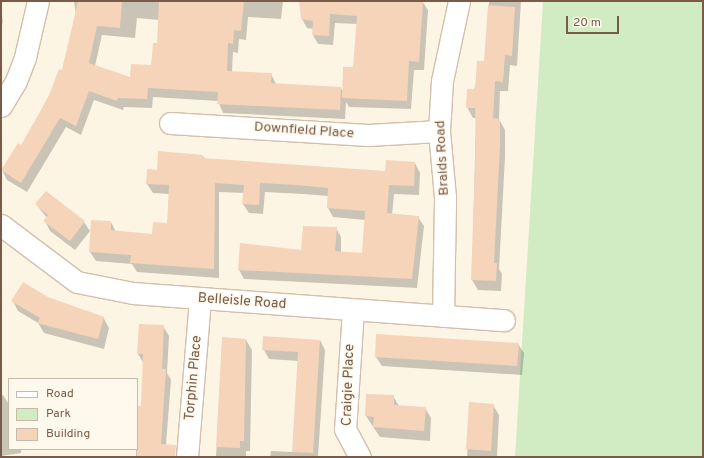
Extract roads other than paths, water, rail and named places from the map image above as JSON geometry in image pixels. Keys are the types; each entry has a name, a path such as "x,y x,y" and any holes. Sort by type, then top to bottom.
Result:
{"street":[{"path":"1,106 16,81 26,57 38,1"},
{"name":"Braids Road","path":"443,316 445,197 439,131 442,81 459,1"},
{"name":"Downfield Place","path":"170,123 368,135 439,131"},
{"name":"Belleisle Road","path":"1,225 77,282 133,293 504,320"},
{"name":"Torphin Place","path":"187,457 200,299"},
{"name":"Craigie Place","path":"353,310 345,429 360,457"}]}
